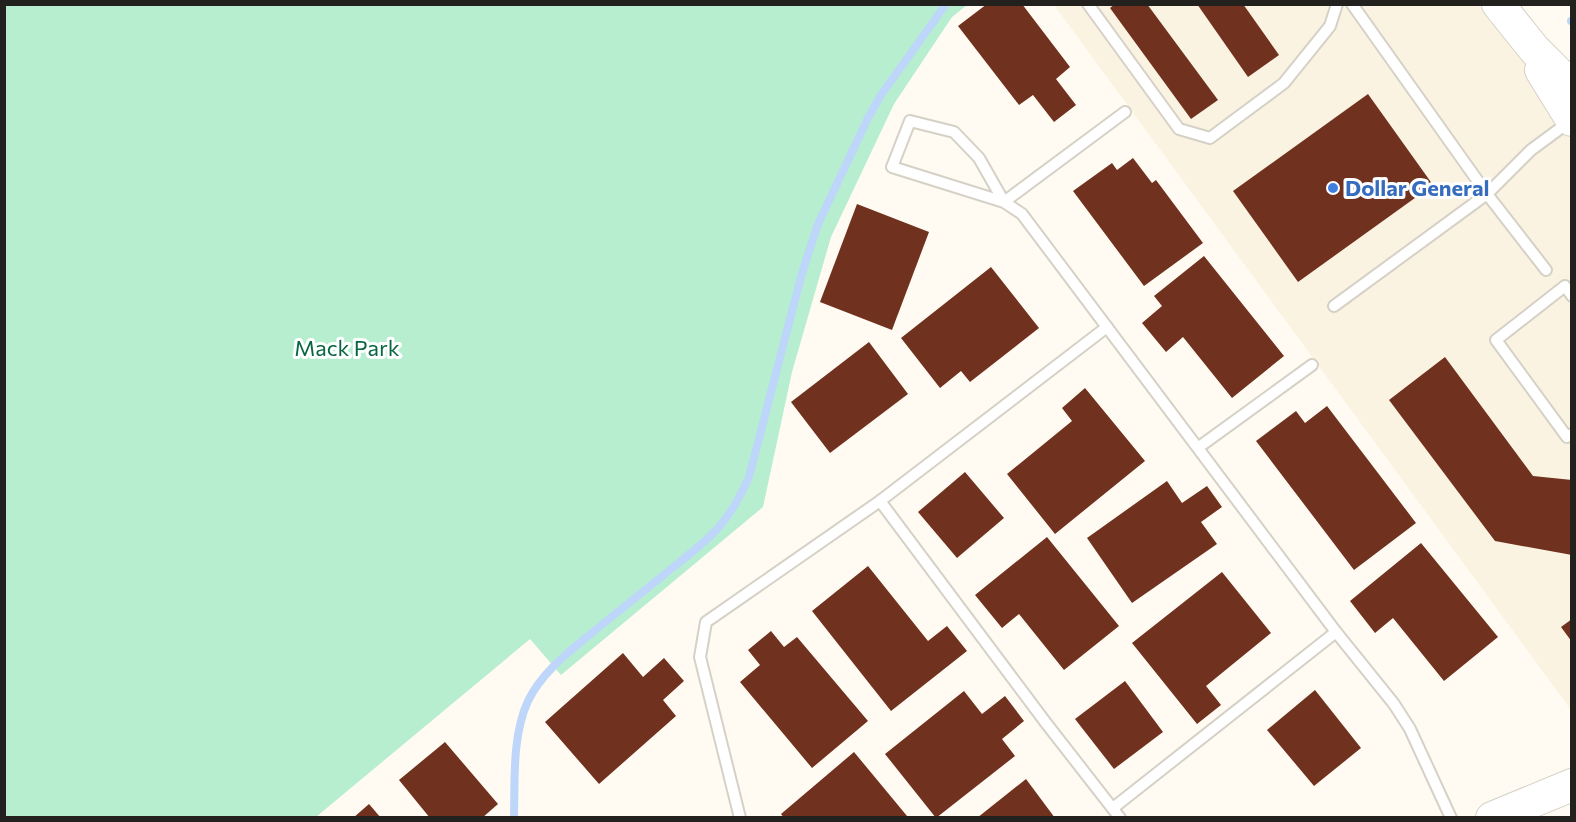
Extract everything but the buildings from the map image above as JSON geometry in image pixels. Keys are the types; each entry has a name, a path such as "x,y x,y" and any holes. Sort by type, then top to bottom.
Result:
{"main road":[{"path":"1506,15 1572,87"},
{"path":"1506,15 1571,120"},
{"path":"1492,818 1572,784"}],"lane":[{"path":"1088,4 1179,129 1210,138 1284,83 1330,26 1337,4"},
{"path":"1352,4 1487,194 1546,270"},
{"path":"1004,202 1125,112"},
{"path":"1334,306 1487,194 1531,150 1571,120"},
{"path":"1004,202 979,158 954,132 910,121 892,167 1004,202 1022,214 1336,632 1394,704 1410,729 1451,818"},
{"path":"1572,296 1564,286 1496,340 1567,437 1572,434"},
{"path":"740,818 700,657 706,622 880,501 1107,327"},
{"path":"1199,447 1311,365"},
{"path":"880,501 1116,813 1336,632"}],"shaded area":[{"path":"1054,5 1498,5 1571,87 1571,710"}],"green space":[{"name":"Mack Park","path":"5,4 967,5 952,17 894,104 831,237 792,372 763,507 561,675 530,639 316,817 5,818"}],"waterway":[{"path":"514,818 519,729 528,701 541,681 566,655 708,538 724,521 739,497 749,477 802,273 818,224 881,95 946,4"}],"place":[{"name":"Dollar General","path":"1333,188"}]}
